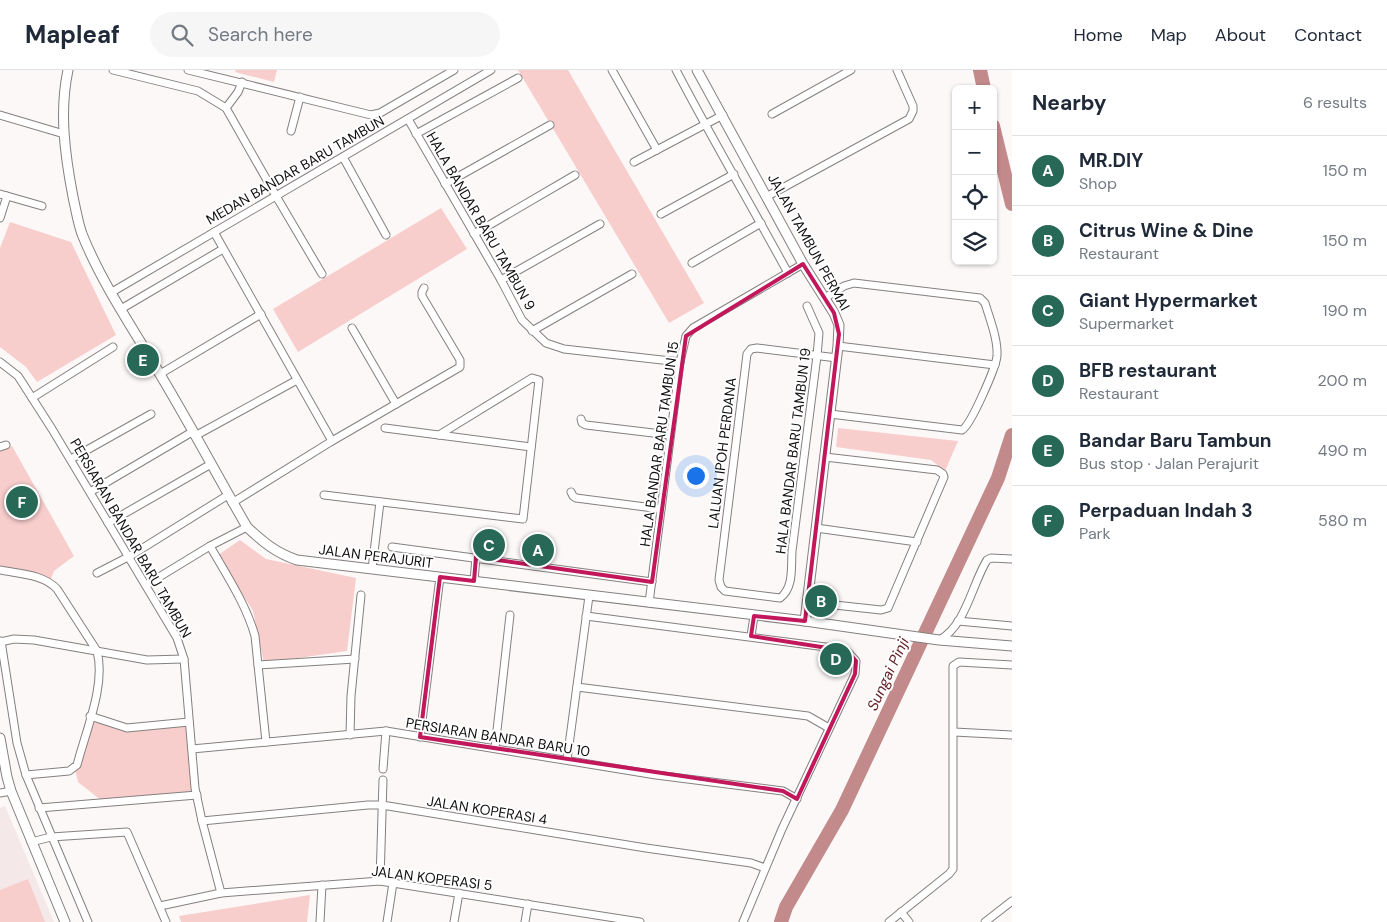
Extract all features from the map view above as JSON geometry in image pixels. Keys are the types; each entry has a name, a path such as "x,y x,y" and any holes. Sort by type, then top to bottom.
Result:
{"street":[{"name":"JALAN PERAJURIT","path":"68,70 63,96 64,134 69,174 81,232 121,309 247,528 268,546 285,556 297,560 805,621 939,640 1012,646"},
{"path":"113,70 198,91 226,108 322,274"},
{"path":"188,70 371,115 380,113 451,71"},
{"name":"MEDAN BANDAR BARU TAMBUN","path":"112,292 490,70"},
{"path":"612,70 657,150"},
{"path":"676,70 705,126 734,174 788,273"},
{"name":"JALAN TAMBUN PERMAI","path":"697,70 803,264 834,313 839,325 837,358 805,621"},
{"path":"772,114 851,70"},
{"path":"766,197 906,122 912,115 912,102 897,70"},
{"path":"416,134 518,78"},
{"path":"226,108 238,92 242,82"},
{"path":"291,131 300,97"},
{"path":"0,115 64,134"},
{"path":"634,162 723,115"},
{"name":"HALA BANDAR BARU TAMBUN 9","path":"408,119 522,320 532,331 546,343 564,349 680,362"},
{"path":"445,184 550,125"},
{"path":"343,157 386,236"},
{"path":"661,214 734,174"},
{"path":"474,234 575,176"},
{"path":"0,218 4,195 42,206"},
{"path":"692,263 761,223"},
{"path":"501,280 600,224"},
{"path":"214,232 332,441"},
{"path":"121,309 223,250"},
{"name":"HALA BANDAR BARU TAMBUN 15","path":"649,603 680,362 686,336 691,330 803,264"},
{"path":"532,331 632,274"},
{"path":"825,298 844,286 854,283 980,298 985,303 995,341 997,358 968,425 962,430 830,414"},
{"path":"98,573 458,368 461,365 460,360 422,296 424,288"},
{"name":"HALA BANDAR BARU TAMBUN 19","path":"780,598 788,590 790,580 817,356 819,333 807,306"},
{"path":"160,374 261,314"},
{"path":"352,328 396,404"},
{"path":"838,346 995,365"},
{"path":"32,398 113,347"},
{"name":"LALUAN IPOH PERDANA","path":"780,598 728,592 719,584 746,357 748,351 757,348 837,358"},
{"name":"PERSIARAN BANDAR BARU TAMBUN","path":"0,362 18,376 130,556 177,638 184,659 196,795 221,894"},
{"path":"324,495 523,519 539,380 532,378 439,435"},
{"path":"90,492 194,434 297,380"},
{"path":"71,459 151,414"},
{"path":"581,419 582,423 586,425 670,435"},
{"path":"385,428 531,447"},
{"path":"807,602 886,609 890,605 943,481 943,474 940,471 825,457"},
{"path":"108,523 211,464"},
{"path":"572,492 576,498 661,509"},
{"path":"372,568 380,502"},
{"path":"146,585 210,546 247,528"},
{"path":"816,528 917,542"},
{"path":"210,546 248,616 255,636 266,742"},
{"path":"392,547 652,582"},
{"path":"474,581 476,557"},
{"path":"939,640 949,634 958,621 985,562 991,558 1012,559"},
{"path":"0,570 40,578 50,582 57,589 97,651 100,662 99,686 77,765 69,771 26,775"},
{"path":"420,737 440,577"},
{"path":"350,734 362,595"},
{"path":"567,760 589,596"},
{"path":"495,748 510,615"},
{"path":"586,616 751,636 847,651 856,661 857,668 851,684 829,728 743,922"},
{"path":"751,636 754,616"},
{"path":"958,621 1012,626"},
{"path":"88,922 26,775 17,743 1,642 14,639 34,640 147,660 184,659"},
{"path":"258,665 355,659"},
{"path":"889,922 953,869 953,668 959,662 1012,666"},
{"path":"577,687 808,716 829,728"},
{"path":"90,716 127,728 189,722"},
{"path":"383,769 386,731"},
{"name":"PERSIARAN BANDAR BARU 10","path":"192,749 386,731 663,776 782,791 797,799"},
{"path":"954,732 1012,735"},
{"path":"0,738 11,790 65,922"},
{"path":"380,881 383,780"},
{"path":"0,793 11,790"},
{"path":"39,808 196,795"},
{"name":"JALAN KOPERASI 4","path":"202,821 368,805 382,806 646,848 751,862 766,868"},
{"path":"31,842 52,838 127,832 166,922"},
{"name":"JALAN KOPERASI 5","path":"160,906 221,894 380,881 640,922"},
{"path":"388,922 393,884"},
{"path":"320,922 322,885"},
{"path":"454,922 459,894"},
{"path":"985,922 1012,901"},
{"path":"525,922 528,904"},
{"path":"901,912 909,922"}],"highlighted area":[{"path":"803,264 834,313 839,334 805,621 754,616 751,636 847,651 856,661 855,674 797,799 783,791 420,737 440,577 474,581 476,557 652,582 686,336"}],"shaded area":[{"path":"236,70 277,70 274,82 235,72"},
{"path":"518,70 568,70 704,303 669,323"},
{"path":"441,208 467,249 298,352 273,309"},
{"path":"10,222 71,242 116,335 37,382 26,367 0,347 0,248"},
{"path":"838,428 958,441 945,471 931,460 836,447"},
{"path":"12,446 74,556 54,571 50,582 0,570 0,449"},
{"path":"240,540 266,559 356,578 347,651 264,663 253,611 218,555"},
{"path":"92,719 118,728 187,725 193,793 102,801 78,782 75,769"},
{"path":"5,806 54,922 0,922 0,808"},
{"path":"28,879 45,922 0,922 0,890"},
{"path":"310,895 307,922 181,922 179,916"}],"waterway":[{"name":"Sungai Pinji","path":"980,70 983,85"},
{"name":"Sungai Pinji","path":"994,130 1012,204"},
{"name":"Sungai Pinji","path":"781,922 786,907 842,810 998,478 1012,435"}],"place":[{"name":"Bandar Baru Tambun","path":"143,360"},
{"name":"Perpaduan Indah 3","path":"22,502"},
{"name":"Giant Hypermarket","path":"489,545"},
{"name":"MR.DIY","path":"538,550"},
{"name":"Citrus Wine & Dine","path":"821,601"},
{"name":"BFB restaurant","path":"836,659"}]}
